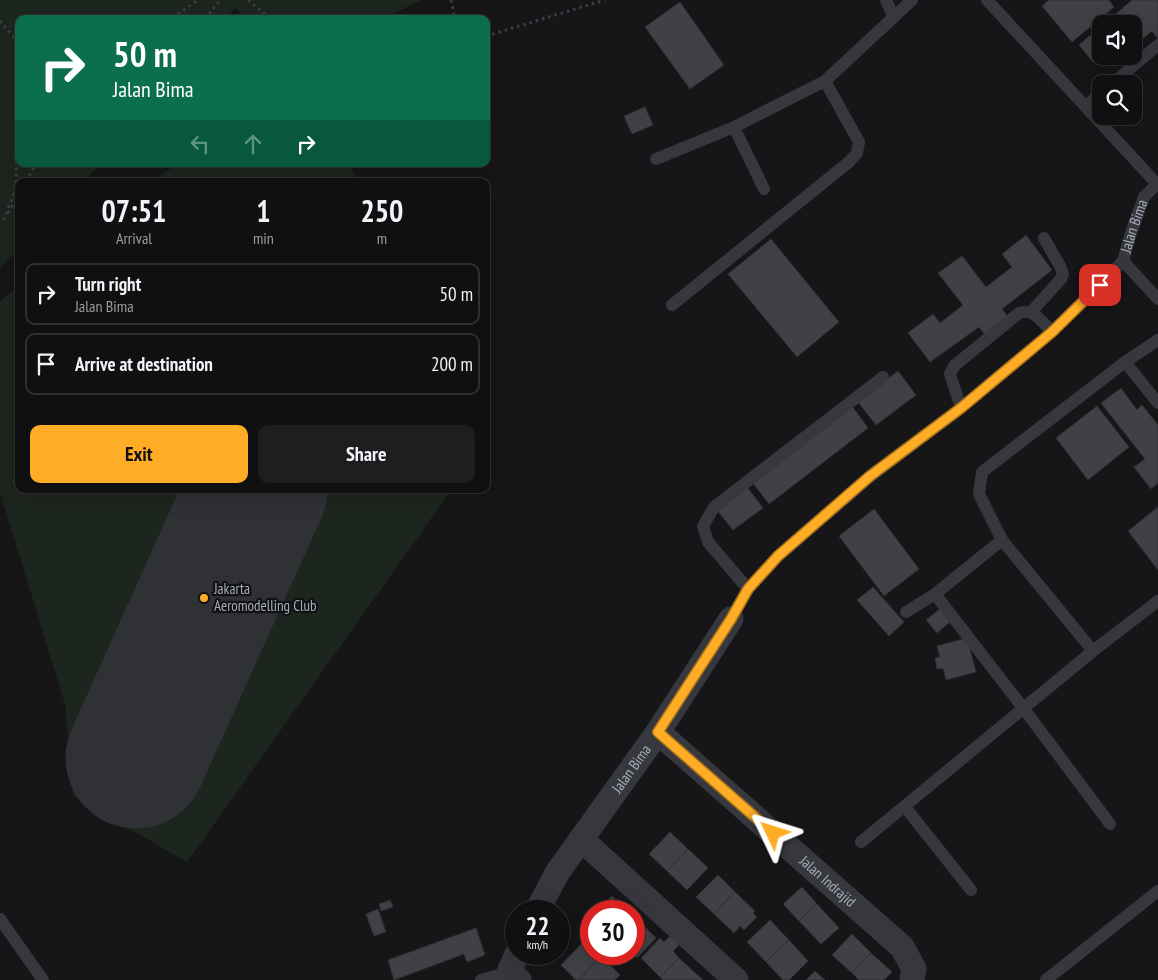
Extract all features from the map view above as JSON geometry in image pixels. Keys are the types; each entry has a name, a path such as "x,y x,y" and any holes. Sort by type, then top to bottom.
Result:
{"street":[{"name":"Jalan Bima","path":"543,900 557,872 658,732 731,619"},
{"name":"Jalan Indrajid","path":"658,732 902,947 914,969 912,980"},
{"path":"581,839 736,980"}],"lane":[{"path":"886,0 893,16"},
{"path":"656,158 734,127 825,81 912,0"},
{"path":"987,0 1158,183"},
{"path":"1123,75 1158,45"},
{"path":"672,305 857,154 859,142 825,81"},
{"path":"1086,106 1092,101"},
{"path":"734,127 764,189"},
{"name":"Jalan Bima","path":"731,619 748,589 778,556 870,476 961,408 1052,332 1123,261 1144,197 1158,183"},
{"path":"1031,312 1061,279 1063,274 1044,238"},
{"path":"1123,261 1158,299"},
{"path":"961,408 950,374 954,366 1019,313 1031,312 1052,332"},
{"path":"1093,651 1002,540 979,494 982,472 1125,362 1158,340"},
{"path":"1125,362 1158,403"},
{"path":"748,589 708,542 703,526 714,507 883,377"},
{"path":"906,612 935,594 1002,540"},
{"path":"935,594 1110,824"},
{"path":"861,842 1093,651 1158,601"},
{"path":"905,807 971,890"},
{"path":"1046,980 1158,890"},
{"path":"0,919 43,980"},
{"path":"481,980 515,968"}],"path":[{"path":"176,15 198,0"},
{"path":"208,15 220,0"},
{"path":"248,0 266,15"},
{"path":"451,0 454,15"},
{"path":"490,35 605,0"},
{"path":"0,21 15,38"},
{"path":"28,178 34,167"},
{"path":"4,220 15,186"},
{"path":"0,223 4,220 15,201"}],"shaded area":[{"path":"0,0 422,0 390,15 243,15 235,8 229,15 15,15 15,167 98,167 87,178 15,178 15,253 0,268"},
{"path":"173,167 351,167 356,178 156,178"},
{"name":"Jakarta Aeromodelling Club","path":"15,289 15,493 449,493 187,862 73,796 65,704 0,492 0,301"}],"building":[{"path":"1049,0 1109,0 1114,7 1104,15 1092,15 1092,25 1072,42 1042,6"},
{"path":"1132,0 1158,0 1158,39 1152,31 1142,39 1142,15 1114,15"},
{"path":"680,2 724,65 690,89 645,27"},
{"path":"1092,34 1092,61 1079,45"},
{"path":"645,107 653,125 632,134 624,116"},
{"path":"1026,235 1052,270 1002,309 1009,318 986,336 979,327 930,362 908,333 933,314 940,323 963,305 938,273 962,256 986,287 1012,267 1002,254"},
{"path":"771,239 839,322 797,357 728,274"},
{"path":"898,371 916,395 876,425 858,402"},
{"path":"1121,388 1137,410 1142,405 1158,425 1158,483 1151,489 1134,467 1145,459 1101,403"},
{"path":"852,406 868,428 769,504 752,482"},
{"path":"1097,406 1129,447 1088,480 1056,438"},
{"path":"747,487 763,508 733,530 717,510"},
{"path":"1158,507 1158,570 1128,531"},
{"path":"874,509 919,569 884,596 839,536"},
{"path":"873,587 904,622 889,636 857,600"},
{"path":"940,609 951,621 937,633 926,620"},
{"path":"967,638 976,672 946,680 943,668 937,669 935,658 940,657 937,646"},
{"path":"670,832 688,849 667,871 649,854"},
{"path":"688,849 708,868 687,890 667,871"},
{"path":"718,875 735,892 714,914 696,897"},
{"path":"802,887 817,904 799,921 783,904"},
{"path":"735,892 755,911 753,913 757,917 744,930 740,926 734,933 714,914"},
{"path":"612,896 617,900 608,900"},
{"path":"390,900 393,907 381,911 379,904"},
{"path":"817,904 839,928 821,944 799,921"},
{"path":"378,909 386,932 374,936 366,914"},
{"path":"770,920 789,940 766,962 747,942"},
{"path":"645,927 656,938 645,950"},
{"path":"476,928 485,955 467,962 464,954 394,980 388,960"},
{"path":"673,933 682,942 673,951 679,958 660,977 645,962 645,954 660,938 664,942"},
{"path":"852,934 871,953 852,973 832,955"},
{"path":"789,940 808,961 789,980 783,980 766,962"},
{"path":"580,945 580,965 593,965 579,980 576,980 561,965 570,965 570,956"},
{"path":"871,953 892,972 884,980 859,980 852,973"},
{"path":"679,958 703,980 663,980 660,977"},
{"path":"593,965 610,965 620,975 615,980 579,980"},
{"path":"815,971 825,980 806,980"}],"runway":[{"path":"136,758 255,493"}],"place":[{"name":"Jakarta Aeromodelling Club","path":"204,598"}],"route":[{"path":"773,833 658,732 731,619 748,589 778,556 870,476 961,408 1052,332 1100,285"}]}
